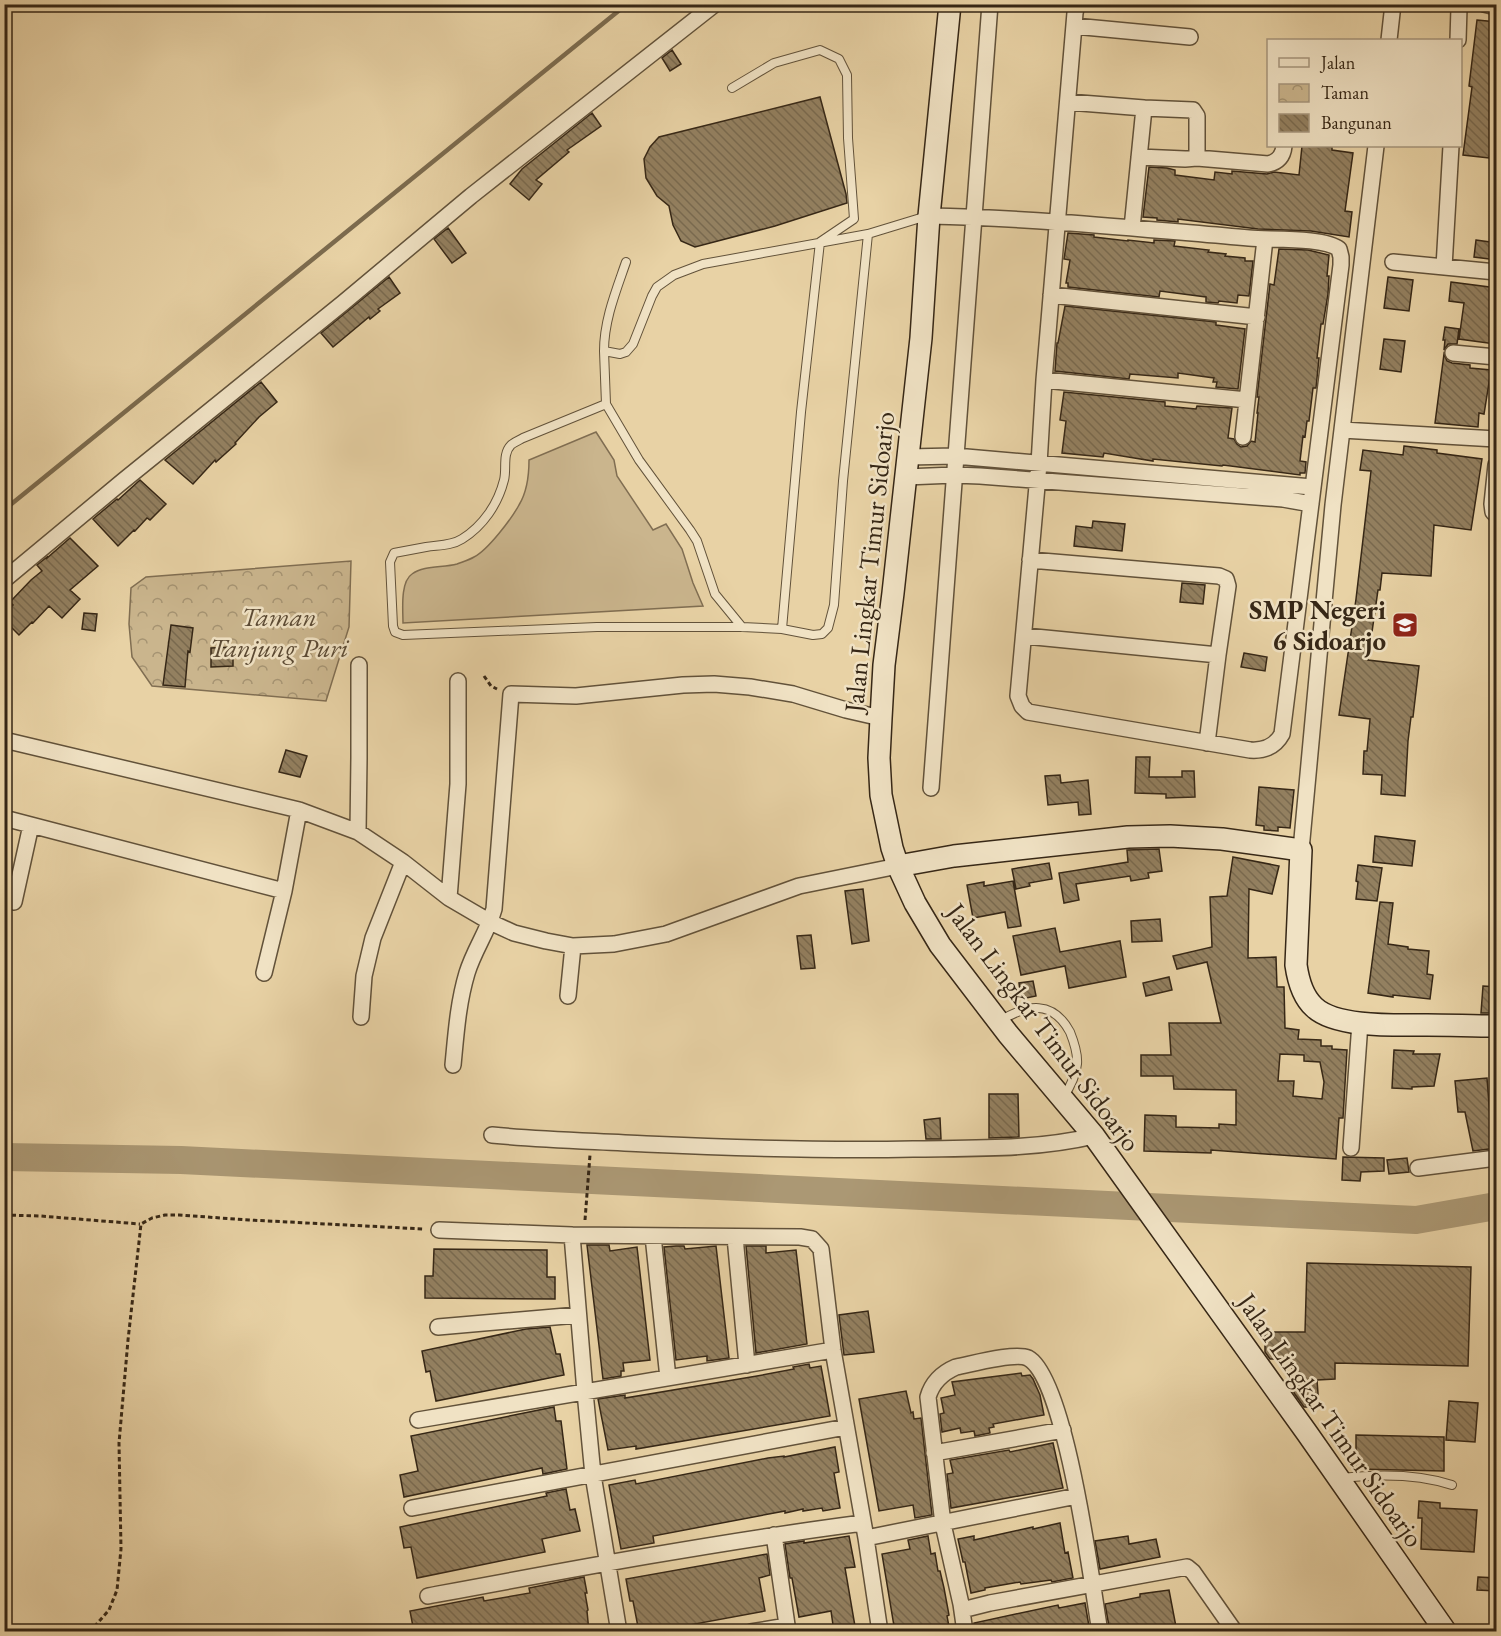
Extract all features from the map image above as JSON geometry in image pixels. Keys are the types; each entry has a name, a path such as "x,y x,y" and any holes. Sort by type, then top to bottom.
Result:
{"main road":[{"name":"Jalan Lingkar Timur Sidoarjo","path":"950,4 928,216 921,338 884,665 879,758 881,795 898,866 915,903 940,945 1098,1144 1446,1632"},
{"path":"898,866 954,856 1128,837 1170,836 1222,839 1301,850 1296,965 1307,1000 1318,1010 1333,1017 1360,1023 1497,1026"}],"street":[{"path":"4,580 471,196 715,4"},
{"path":"931,788 990,4"},
{"path":"928,216 975,216 1058,222 1265,239 1329,243 1338,248 1341,265 1281,736 1269,748 1258,751 1026,711 1018,696 1025,636 1044,380 1058,222 1074,26 1077,4"},
{"path":"1389,39 1393,4"},
{"path":"1458,39 1461,4"},
{"path":"1484,4 1497,7"},
{"path":"1074,26 1190,37"},
{"path":"1068,102 1195,112 1197,158"},
{"path":"1132,228 1144,108"},
{"path":"1139,157 1197,158 1268,164 1280,158 1284,147"},
{"path":"1301,850 1342,430 1376,147"},
{"path":"1444,267 1451,147"},
{"path":"1243,437 1265,239"},
{"path":"1393,262 1497,272"},
{"path":"1051,295 1257,317"},
{"path":"1453,353 1497,357"},
{"path":"1044,380 1247,400"},
{"path":"1342,430 1497,438"},
{"path":"907,467 955,456 1039,464 1179,484"},
{"path":"1497,465 1492,504 1493,512 1497,515"},
{"path":"907,467 954,475 1037,482 1179,484 1284,492 1312,487"},
{"path":"1284,492 1311,504"},
{"path":"1030,560 1222,577 1227,582 1207,743"},
{"path":"1025,636 1218,655"},
{"path":"358,665 360,758 358,832"},
{"path":"449,898 458,784 458,681"},
{"path":"453,1065 459,1009 467,974 494,909 511,694 576,696 714,684 793,694 846,710 881,717"},
{"path":"4,740 299,810 358,832 403,862 449,898 490,922 514,933 546,942 573,946 614,945 666,934 799,886 898,866"},
{"path":"264,973 284,891 299,810"},
{"path":"4,818 284,891"},
{"path":"14,902 31,825"},
{"path":"361,1017 364,976 373,938 403,862"},
{"path":"568,996 573,946"},
{"path":"1351,1148 1360,1023"},
{"path":"492,1135 530,1139 740,1148 880,1149 1098,1144"},
{"path":"1418,1168 1497,1158"},
{"path":"439,1230 812,1239 821,1249 833,1350 865,1531 880,1632"},
{"path":"572,1235 593,1475 619,1632"},
{"path":"652,1236 668,1378"},
{"path":"735,1237 747,1365"},
{"path":"438,1327 578,1315"},
{"path":"418,1420 833,1350"},
{"path":"965,1632 943,1524 928,1397 931,1388 943,1374 956,1367 1021,1356 1029,1359 1039,1370 1053,1398 1063,1430 1100,1632"},
{"path":"412,1508 846,1426"},
{"path":"934,1453 1063,1430"},
{"path":"428,1596 607,1562 774,1535 865,1531 943,1524 1077,1497"},
{"path":"751,1632 788,1629 774,1535"},
{"path":"962,1610 1187,1567 1193,1572 1234,1632"}],"lane":[{"path":"732,88 774,63 820,50 839,58 847,75 848,138 854,219 820,242 801,411 782,629"},
{"path":"604,351 622,353 633,344 657,287 674,275 703,264 868,234 928,216"},
{"path":"606,404 511,445 507,453 505,478 494,506 472,532 446,545 394,554 390,562 395,633 403,635 597,627 742,627 822,634 828,628 834,605 843,481 868,234"},
{"path":"626,262 604,334 606,404 639,460 697,541 715,594 742,627"},
{"path":"999,1022 1014,1012 1032,1008 1052,1011 1062,1020 1074,1041 1077,1065 1074,1078 1062,1099"},
{"path":"1338,1478 1399,1475 1438,1480 1452,1485"}],"path":[{"path":"484,676 491,686 511,694"},
{"path":"586,1204 590,1156"},
{"path":"4,1215 141,1224 152,1218 179,1215 439,1230"},
{"path":"89,1632 109,1610 117,1590 122,1549 119,1443 141,1224"}],"green space":[{"path":"596,432 614,460 617,476 653,530 666,524 682,549 703,606 403,623 404,590 412,574 428,568 457,564 480,553 493,541 522,500 527,483 529,460"},
{"name":"Taman Tanjung Puri","path":"351,561 349,627 326,701 152,686 132,657 129,624 131,588 146,577"}],"building":[{"path":"1477,20 1497,22 1497,156 1490,155 1489,158 1463,155 1472,87 1469,86"},
{"path":"672,50 681,64 670,71 662,58"},
{"path":"820,97 847,203 775,226 695,247 681,241 673,225 669,206 657,196 646,178 644,159 650,147 659,137"},
{"path":"592,113 601,126 567,150 569,152 536,180 542,184 529,200 510,184 522,169"},
{"path":"1302,147 1332,147 1332,150 1353,153 1345,211 1352,212 1349,237 1311,231 1258,229 1143,217 1149,167 1175,170 1175,175 1214,180 1215,172 1232,174 1232,171 1299,175"},
{"path":"448,228 466,253 452,263 434,239"},
{"path":"1068,233 1154,243 1154,240 1175,241 1174,246 1209,250 1208,252 1226,254 1225,256 1245,258 1245,261 1253,261 1249,296 1238,295 1237,303 1219,301 1218,303 1206,302 1206,297 1160,291 1159,297 1068,287 1066,283 1070,260 1064,259"},
{"path":"1476,240 1497,243 1497,260 1474,257"},
{"path":"1279,249 1308,250 1329,255 1328,294 1323,324 1321,324 1316,388 1313,388 1309,421 1307,421 1305,437 1303,436 1300,461 1306,462 1305,473 1300,473 1300,475 1223,465 1153,459 1153,461 1104,453 1103,457 1062,453 1066,421 1060,420 1064,392 1165,402 1165,406 1196,409 1197,406 1232,408 1228,438 1234,439 1241,447 1247,446 1251,441 1255,442 1259,397 1257,397 1270,284 1274,285"},
{"path":"389,277 400,293 333,347 321,333"},
{"path":"1388,277 1413,280 1409,311 1384,308"},
{"path":"1451,282 1497,288 1495,344 1459,339 1464,303 1449,301"},
{"path":"1065,306 1216,322 1216,325 1245,329 1238,389 1216,387 1217,382 1213,382 1214,378 1178,373 1178,378 1130,374 1129,379 1055,371 1057,343"},
{"path":"1445,327 1459,329 1457,344 1448,344 1444,350 1445,340 1443,340"},
{"path":"1384,339 1405,341 1401,372 1380,369"},
{"path":"1444,354 1447,361 1452,363 1491,370 1484,414 1479,413 1478,427 1435,423"},
{"path":"261,382 277,402 259,417 236,444 216,462 215,460 193,484 165,460"},
{"path":"1404,446 1482,459 1471,530 1434,525 1431,576 1382,573 1380,590 1378,590 1368,660 1419,666 1408,741 1405,796 1381,794 1382,775 1363,774 1364,751 1367,751 1370,719 1339,715 1371,471 1360,470 1363,450 1403,455"},
{"path":"140,480 166,504 150,520 147,518 118,546 93,519"},
{"path":"1093,521 1125,524 1122,551 1074,546 1076,526 1092,528"},
{"path":"70,538 98,566 70,590 80,599 62,618 49,606 19,635 4,620 4,613 13,605 10,602 42,571 37,565"},
{"path":"1182,583 1205,585 1203,604 1180,602"},
{"path":"84,613 97,614 95,631 82,629"},
{"path":"171,625 193,628 190,652 188,651 185,687 163,685"},
{"path":"233,647 233,666 211,667 211,648"},
{"path":"1244,653 1267,657 1265,671 1241,667"},
{"path":"286,750 307,756 300,777 279,772"},
{"path":"1136,757 1150,757 1149,777 1182,777 1182,771 1194,771 1195,797 1166,798 1166,794 1135,793"},
{"path":"1060,775 1061,783 1088,780 1091,814 1079,815 1078,802 1048,805 1045,776"},
{"path":"1259,787 1294,790 1290,828 1278,827 1278,831 1264,830 1264,826 1256,825"},
{"path":"1375,836 1415,841 1412,866 1373,862"},
{"path":"1159,849 1162,871 1148,873 1149,878 1131,881 1130,876 1076,884 1079,900 1064,903 1059,873 1128,862 1127,850"},
{"path":"1233,857 1279,866 1272,894 1249,889 1248,958 1276,957 1277,987 1284,987 1285,1028 1299,1030 1298,1039 1321,1040 1321,1046 1347,1050 1343,1118 1339,1118 1336,1159 1211,1150 1211,1153 1144,1151 1145,1115 1176,1116 1176,1127 1219,1128 1219,1124 1236,1125 1236,1090 1174,1089 1173,1076 1141,1076 1141,1055 1171,1055 1169,1023 1221,1023 1207,962 1177,969 1173,956 1212,947 1210,897 1227,896","holes":["1280,1054 1304,1055 1304,1061 1320,1062 1324,1082 1322,1099 1293,1096 1294,1081 1278,1081"]},
{"path":"1049,863 1052,879 1029,883 1030,886 1016,889 1012,869"},
{"path":"1358,865 1382,868 1377,901 1356,899"},
{"path":"1013,881 1021,926 1008,928 1005,912 973,918 967,885 984,882 984,886"},
{"path":"863,889 869,941 852,944 845,891"},
{"path":"1380,902 1393,903 1388,944 1429,951 1427,974 1433,975 1430,999 1368,993"},
{"path":"1160,919 1162,941 1132,942 1131,921"},
{"path":"1055,928 1060,952 1120,941 1126,977 1069,988 1065,966 1021,975 1013,936"},
{"path":"811,935 815,968 801,969 797,936"},
{"path":"1169,977 1172,990 1146,996 1143,983"},
{"path":"1033,981 1036,996 1021,999 1019,983"},
{"path":"1483,986 1497,987 1496,1013 1481,1013"},
{"path":"1394,1050 1414,1051 1413,1054 1440,1054 1434,1086 1412,1087 1412,1089 1392,1088"},
{"path":"1487,1078 1490,1117 1497,1117 1497,1148 1473,1151 1465,1112 1458,1112 1455,1081"},
{"path":"989,1094 1018,1094 1019,1137 989,1138"},
{"path":"940,1118 941,1139 926,1139 924,1120"},
{"path":"1343,1157 1384,1158 1384,1171 1361,1172 1360,1181 1342,1180"},
{"path":"1407,1158 1409,1172 1389,1174 1387,1160"},
{"path":"587,1245 609,1245 610,1251 637,1247 650,1360 623,1363 624,1371 621,1371 621,1376 603,1379"},
{"path":"684,1246 685,1249 716,1246 729,1358 707,1361 707,1356 676,1360 664,1247"},
{"path":"746,1246 766,1246 766,1253 796,1250 807,1344 756,1353"},
{"path":"434,1249 547,1250 547,1277 555,1277 555,1299 425,1298 425,1276 433,1276"},
{"path":"1307,1263 1471,1267 1468,1366 1335,1363 1335,1379 1317,1380 1319,1407 1304,1407 1294,1393 1292,1359 1270,1359 1265,1352 1265,1332 1305,1332"},
{"path":"868,1311 874,1352 844,1355 839,1315"},
{"path":"550,1327 556,1354 560,1354 564,1375 436,1401 430,1371 426,1372 422,1351 526,1329"},
{"path":"809,1364 810,1368 821,1366 830,1416 636,1449 636,1446 608,1450 598,1399 625,1395 625,1398 757,1376"},
{"path":"1021,1373 1022,1376 1030,1375 1033,1379 1040,1395 1044,1415 993,1424 994,1427 989,1428 990,1433 975,1436 974,1431 961,1433 960,1428 942,1432 940,1414 944,1413 941,1398 955,1395 952,1382"},
{"path":"906,1391 914,1419 921,1418 932,1515 915,1518 913,1505 879,1511 859,1399"},
{"path":"1449,1401 1478,1403 1475,1442 1446,1440"},
{"path":"554,1407 556,1421 561,1421 567,1469 543,1474 542,1468 404,1497 400,1475 418,1471 411,1436"},
{"path":"1356,1435 1444,1437 1444,1471 1356,1469"},
{"path":"1053,1443 1063,1488 951,1508 947,1474 953,1473 950,1460 1009,1450 1010,1452"},
{"path":"835,1447 839,1472 834,1473 840,1508 823,1511 822,1508 785,1513 785,1511 653,1536 654,1543 621,1549 609,1485 635,1480 636,1484"},
{"path":"566,1489 570,1510 575,1509 580,1531 542,1539 545,1552 417,1578 411,1547 404,1548 400,1527 547,1496 546,1493"},
{"path":"1419,1501 1440,1503 1440,1508 1477,1510 1474,1552 1421,1549 1422,1518 1418,1518"},
{"path":"1060,1523 1065,1553 1068,1552 1073,1578 1052,1582 1051,1580 1021,1584 1020,1582 985,1588 985,1590 971,1593 958,1539 974,1536 974,1540"},
{"path":"849,1536 855,1567 845,1568 856,1632 834,1632 831,1611 799,1617 785,1544"},
{"path":"928,1536 931,1554 935,1553 944,1588 950,1632 895,1632 882,1554 910,1549 908,1540"},
{"path":"1128,1536 1129,1544 1156,1539 1160,1557 1100,1569 1095,1541"},
{"path":"767,1554 770,1575 759,1578 765,1611 662,1630 662,1632 639,1632 626,1579"},
{"path":"584,1577 589,1632 414,1632 410,1611 483,1597 484,1601 530,1593 529,1588"},
{"path":"1478,1577 1497,1578 1497,1591 1477,1590"},
{"path":"1169,1590 1177,1632 1110,1632 1105,1604 1140,1597 1140,1594"},
{"path":"1085,1603 1090,1632 975,1632 974,1623 1058,1605 1059,1608"}],"waterway":[{"path":"4,510 627,4"},
{"path":"4,1157 181,1160 1416,1220 1496,1206"}],"place":[{"name":"SMP Negeri 6 Sidoarjo","path":"1405,625"}]}
